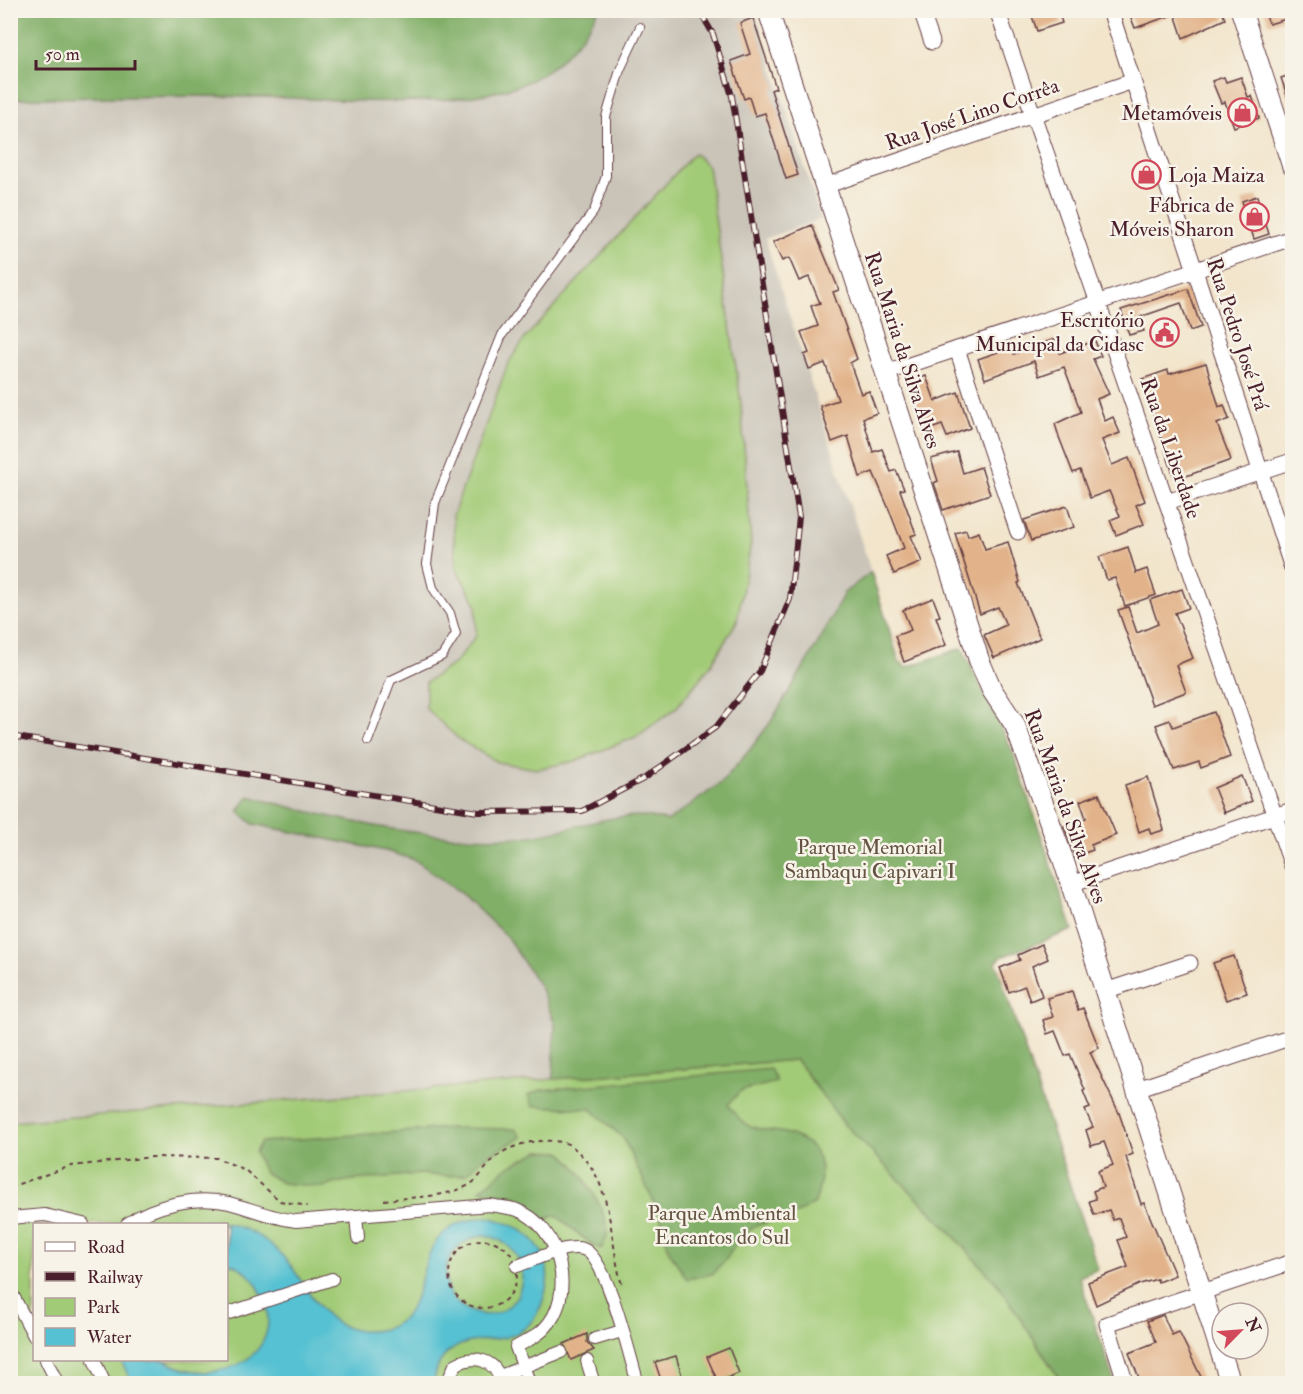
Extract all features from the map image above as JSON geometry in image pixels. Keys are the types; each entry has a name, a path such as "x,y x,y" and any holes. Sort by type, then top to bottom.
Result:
{"street":[{"name":"Rua Maria da Silva Alves","path":"768,10 979,660 992,690 1015,725 1071,884 1231,1383"},
{"path":"921,10 932,42"},
{"name":"Rua da Liberdade","path":"997,10 1293,866"},
{"name":"Rua Pedro José Prá","path":"1110,10 1293,568"},
{"path":"1241,10 1293,165"},
{"name":"Rua José Lino Corrêa","path":"825,186 1133,81"},
{"path":"885,373 1293,238"},
{"path":"957,349 1018,532"},
{"path":"1167,502 1293,461"},
{"path":"1071,884 1293,810"},
{"path":"1105,991 1190,963"},
{"path":"1137,1089 1293,1037"},
{"path":"130,1223 151,1211 175,1204 198,1201 227,1202 278,1219 296,1221 490,1205 519,1211 542,1230 553,1254 560,1290 554,1314 544,1329 516,1347 529,1382"},
{"path":"10,1218 45,1215 79,1223"},
{"path":"356,1216 358,1238"},
{"path":"517,1266 553,1254 584,1249 596,1257 638,1383"},
{"path":"1126,1383 1107,1324 1293,1262"},
{"path":"228,1313 332,1279"},
{"path":"10,1290 33,1334"},
{"path":"595,1339 622,1331"},
{"path":"447,1383 455,1365 465,1360 485,1360 500,1380 524,1366 561,1352"},
{"path":"47,1361 58,1383"},
{"path":"95,1361 105,1383"},
{"path":"587,1361 594,1383"}],"lane":[{"path":"368,741 391,680 442,656 456,634 450,613 432,588 427,564 435,503 502,335 594,211 606,176 606,117 620,70 640,27"}],"path":[{"path":"474,1240 488,1240 501,1244 511,1253 517,1266 518,1279 513,1292 504,1302 492,1308 478,1309 465,1304 455,1295 449,1283 448,1269 453,1256 462,1246 474,1240"}],"shaded area":[{"path":"11,11 755,11 821,219 765,239 871,572 844,593 821,638 770,723 748,752 721,783 668,821 796,1060 11,1122"}],"green space":[{"path":"10,11 598,11 583,35 565,56 530,81 487,94 455,99 390,102 198,96 11,99"},
{"path":"694,153 708,166 741,404 751,543 737,621 711,665 676,708 636,737 575,761 537,769 497,762 461,741 426,709 426,682 455,663 476,636 476,604 456,568 453,515 508,363 526,337"},
{"name":"Parque Memorial Sambaqui Capivari I","path":"871,572 899,661 907,667 962,648 1013,752 1073,930 1001,957 996,963 1098,1269 1079,1277 1115,1383 1062,1383 1000,1287 942,1223 845,1125 796,1060 553,1079 555,1024 540,987 507,937 464,896 415,860 386,851 253,824 238,811 249,796 349,821 417,833 486,838 538,835 613,818 632,816 668,821 721,783 748,752 770,723 821,638 844,593"},
{"name":"Parque Ambiental Encantos do Sul","path":"796,1060 845,1125 942,1223 1000,1287 1062,1383 11,1384 11,1122"},
{"path":"770,1069 777,1082 740,1091 728,1105 749,1126 785,1133 808,1144 815,1151 821,1169 821,1180 815,1203 797,1214 755,1226 739,1239 727,1258 712,1274 687,1279 669,1251 660,1215 623,1138 591,1109 533,1106 528,1095 541,1090"},
{"path":"451,1128 515,1129 522,1137 483,1158 467,1174 447,1176 420,1174 345,1181 323,1187 282,1183 264,1172 255,1152 261,1142"},
{"path":"539,1151 560,1152 584,1178 598,1203 607,1227 607,1236 601,1249 555,1215 545,1220 517,1197 480,1190 508,1167"}],"water":[{"path":"487,1217 502,1221 527,1234 543,1254 547,1267 544,1297 530,1324 514,1335 470,1342 448,1352 439,1364 434,1383 136,1383 129,1377 121,1361 166,1361 185,1369 207,1372 227,1369 246,1360 259,1347 267,1330 267,1310 258,1287 252,1279 241,1269 228,1262 228,1224 261,1237 276,1249 292,1267 318,1305 340,1325 354,1330 371,1331 391,1327 404,1318 412,1305 434,1244 445,1232 470,1220","holes":["485,1235 505,1243 517,1256 522,1271 521,1286 515,1300 504,1310 489,1314 472,1312 457,1303 451,1295 447,1284 447,1264 457,1248 465,1242"]},
{"path":"210,1221 220,1223 194,1223"}],"building":[{"path":"1030,10 1058,10 1062,23 1037,31"},
{"path":"1128,10 1221,10 1225,19 1183,38 1175,14 1135,28"},
{"path":"1264,10 1293,10 1293,17 1269,24"},
{"path":"753,18 776,88 771,90 798,175 786,179 765,113 755,116 749,97 744,99 731,61 750,54 740,23"},
{"path":"1293,74 1293,107 1291,107 1281,78"},
{"path":"1224,77 1226,82 1241,77 1248,97 1252,96 1259,118 1234,127 1225,102 1221,103 1212,81"},
{"name":"Fábrica de Móveis Sharon","path":"1257,196 1269,234 1254,239 1242,201"},
{"path":"812,225 839,290 833,292 857,359 850,363 861,394 869,391 877,413 863,418 873,452 882,449 891,472 896,470 904,489 900,490 916,534 911,536 922,562 894,574 886,556 904,548 888,507 873,472 860,477 848,436 832,442 820,406 838,400 825,363 809,369 804,355 809,353 801,332 818,326 811,306 820,303 809,277 799,281 789,258 782,261 773,242"},
{"path":"1188,289 1201,327 1190,331 1181,303 1140,317 1144,331 1129,335 1121,310"},
{"path":"1055,339 1060,353 1095,341 1101,356 1093,359 1109,394 1097,399 1105,421 1113,417 1120,433 1102,440 1112,465 1129,458 1145,501 1136,505 1144,524 1116,535 1110,520 1120,516 1109,491 1090,498 1080,470 1073,473 1055,424 1081,412 1064,367 1039,376 1034,361 985,379 978,359 1012,347 1014,354"},
{"path":"1206,363 1219,407 1224,405 1229,419 1217,424 1231,460 1175,480 1142,379 1168,370 1169,374"},
{"path":"926,376 935,401 958,392 970,428 947,437 942,425 925,431 909,382"},
{"path":"957,452 963,473 981,467 990,494 943,510 934,483 938,481 931,459"},
{"path":"1067,506 1074,527 1031,541 1024,520"},
{"path":"966,530 968,536 979,532 985,549 1008,542 1020,582 1018,583 1040,638 994,658 984,635 1006,625 998,607 980,614 955,533"},
{"path":"1128,547 1136,573 1147,569 1156,595 1125,606 1115,578 1107,580 1099,557"},
{"path":"1182,589 1189,608 1175,613 1193,658 1176,665 1186,692 1152,705 1118,610 1128,607 1137,633 1158,624 1150,600"},
{"path":"933,598 940,616 936,617 946,645 904,662 895,636 911,630 903,610"},
{"path":"1214,712 1230,757 1201,768 1199,762 1174,770 1156,725 1170,720 1173,727"},
{"path":"1242,776 1252,801 1224,813 1214,788"},
{"path":"1148,777 1164,830 1151,834 1149,828 1139,832 1125,785"},
{"path":"1099,794 1116,835 1091,845 1093,850 1075,856 1064,826 1086,818 1080,801"},
{"path":"1042,944 1048,959 1032,966 1042,996 1030,1001 1025,986 1009,992 1000,968 1020,960 1018,955"},
{"path":"1234,956 1247,993 1226,1000 1213,963"},
{"path":"1072,991 1078,1010 1083,1008 1099,1048 1090,1052 1119,1113 1133,1154 1126,1157 1141,1204 1144,1203 1175,1275 1158,1282 1157,1279 1140,1284 1096,1305 1088,1282 1128,1267 1118,1240 1126,1237 1119,1218 1113,1220 1109,1210 1094,1215 1089,1201 1096,1199 1093,1191 1103,1187 1098,1171 1113,1165 1104,1142 1091,1146 1086,1130 1093,1127 1085,1110 1090,1108 1083,1091 1085,1090 1070,1054 1065,1056 1055,1031 1047,1034 1043,1020 1053,1017 1047,998"},
{"path":"1163,1315 1172,1335 1179,1332 1204,1383 1141,1383 1129,1353 1156,1342 1147,1321"},
{"path":"587,1334 587,1342 594,1350 571,1360 564,1344"},
{"path":"729,1348 739,1373 718,1382 707,1357"},
{"path":"676,1356 684,1383 662,1383 655,1362"}],"railway":[{"path":"10,736 478,812 582,811 645,778 716,727 760,671 790,599 799,517 732,96 713,34 699,10"}],"place":[{"name":"Metamóveis","path":"1243,113"},
{"name":"Loja Maiza","path":"1147,175"},
{"name":"Fábrica de Móveis Sharon","path":"1255,217"},
{"name":"Escritório Municipal da Cidasc","path":"1165,332"}]}
